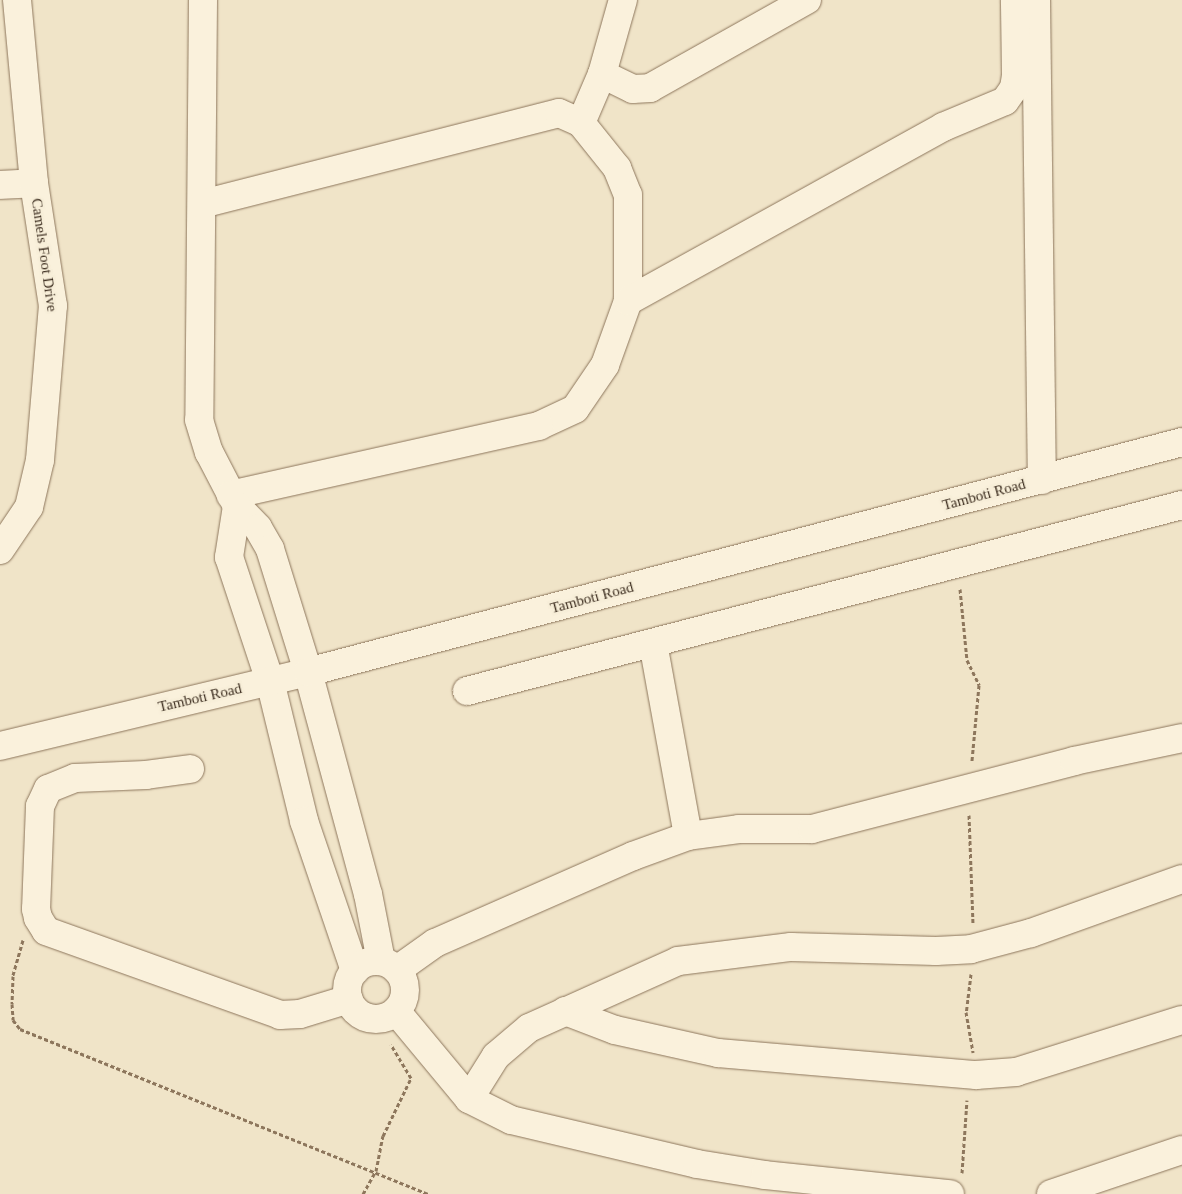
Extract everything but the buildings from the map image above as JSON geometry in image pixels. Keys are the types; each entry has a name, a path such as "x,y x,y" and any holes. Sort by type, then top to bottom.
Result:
{"street":[{"name":"Camels Foot Drive","path":"6,542 29,507 40,460 52,334 52,290 34,183 17,0"},
{"path":"203,0 202,204 197,372 199,420 209,452 234,501 258,528 270,549 308,672 389,966 403,977 405,995 402,1018"},
{"path":"581,123 602,74 623,0"},
{"path":"602,74 628,87 650,88 807,0"},
{"path":"628,301 942,126 1004,101 1014,88 1016,76 1014,0"},
{"path":"1036,0 1042,480"},
{"path":"202,204 546,115 568,115 581,123 617,168 626,186 628,301 596,382 575,409 563,417 539,426 234,501"},
{"path":"0,185 34,183"},
{"name":"Tamboti Road","path":"0,746 308,672 1182,442"},
{"path":"234,501 229,557 270,681 304,821 355,971"},
{"path":"467,691 1182,505"},
{"path":"653,643 688,836"},
{"path":"956,1185 765,1175 697,1164 511,1120 469,1099 402,1018 370,1019 360,1015 348,999 349,979 363,965 389,966 435,943 633,856 688,836 739,829 812,829 1074,761 1182,738"},
{"path":"190,769 146,775 75,778 48,789 40,806 38,918 51,936 280,1015 290,1016 348,999"},
{"path":"469,1099 503,1047 529,1028 665,965 697,956 825,946 936,951 972,949 1031,933 1182,879"},
{"path":"565,1011 615,1030 718,1053 969,1074 1016,1072 1182,1020"},
{"path":"1050,1194 1182,1150"}],"path":[{"path":"956,1185 974,1046 966,1012 975,902 968,790 980,685 966,660 958,564"},
{"path":"38,918 20,945 13,976 13,1020 20,1029 201,1104 376,1171 428,1194"},
{"path":"363,1194 376,1171 383,1136 411,1078 390,1047 402,1018"}]}
